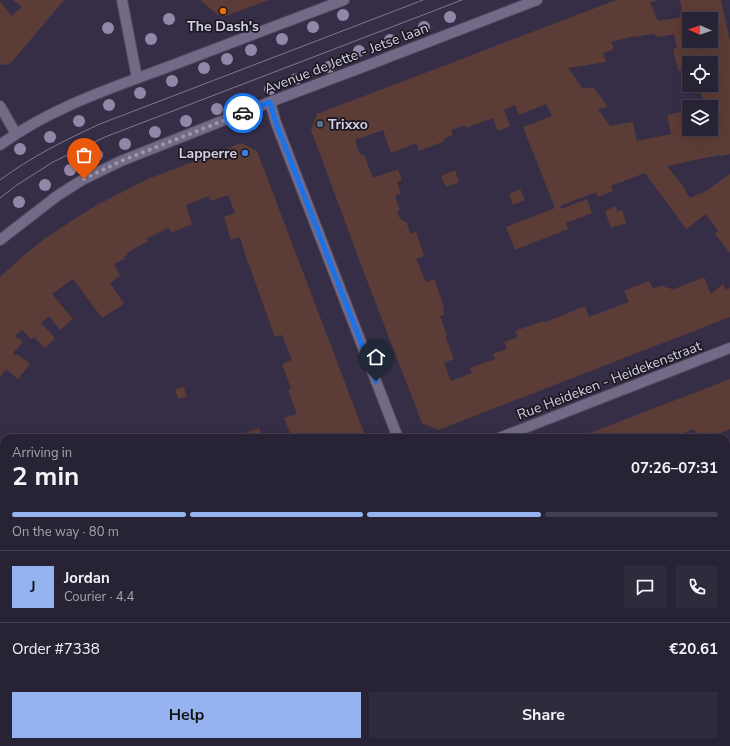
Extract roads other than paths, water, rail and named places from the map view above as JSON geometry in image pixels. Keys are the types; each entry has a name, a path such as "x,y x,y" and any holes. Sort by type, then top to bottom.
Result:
{"street":[{"path":"122,0 136,78"},
{"path":"0,145 35,122 82,100 136,78 344,0"},
{"name":"Avenue de Jette - Jetse laan","path":"0,240 57,196 84,179 121,161 270,102 537,0"},
{"path":"270,102 276,123 396,434"},
{"path":"0,106 16,134"},
{"name":"Rue Heideken - Heidekenstraat","path":"509,434 730,348"}],"tram line":[{"path":"0,180 48,149 100,124 423,0"},
{"path":"0,198 17,185 53,162 105,137 462,0"}],"place":[{"name":"The Dash's","path":"223,11"},
{"name":"Trixxo","path":"320,124"},
{"name":"Lapperre","path":"245,153"}]}
